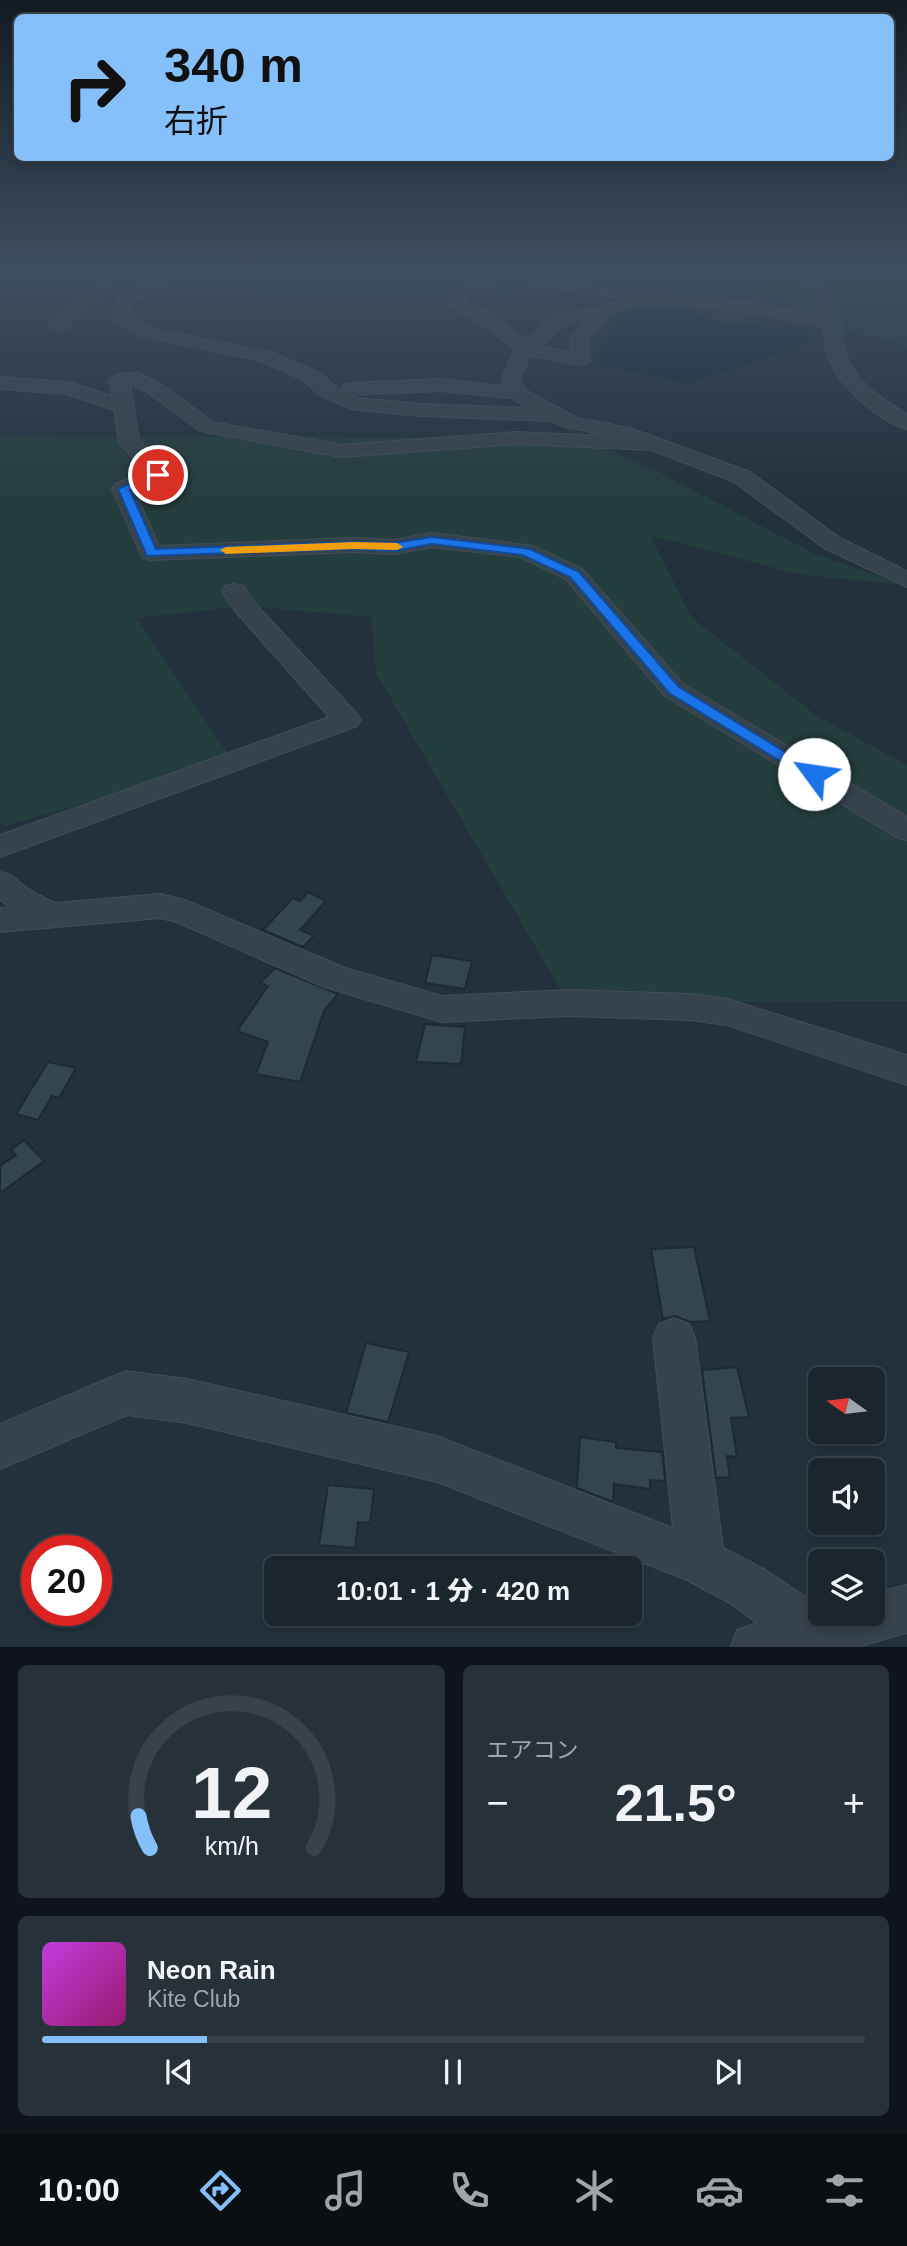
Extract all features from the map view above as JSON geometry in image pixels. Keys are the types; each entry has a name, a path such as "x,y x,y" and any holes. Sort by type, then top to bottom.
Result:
{"street":[{"path":"218,347 264,356 309,375 325,390 351,403 421,410 556,415"},
{"path":"524,347 528,350 580,359 579,347"},
{"path":"516,393 511,378 520,353 531,347"},
{"path":"836,347 839,361 849,377 869,398 907,424"},
{"path":"653,444 516,438 396,449 330,450 206,427 154,388 131,377 119,381 129,441 158,475 124,489 151,553 353,545 394,547 432,540 525,551 575,574 674,690 907,830"},
{"path":"0,383 68,388 124,407"},
{"path":"325,390 440,385 516,393 572,422 623,432 742,477 832,543 907,580"},
{"path":"0,846 347,720 244,606 234,591"},
{"path":"0,883 17,897 50,915"},
{"path":"0,920 160,906 185,912 336,978 442,1009 568,1003 690,1007 727,1012 907,1070"},
{"path":"674,1338 701,1562"},
{"path":"0,1447 126,1393 187,1401 437,1459 701,1562 747,1586 813,1633"},
{"path":"755,1647 907,1609"}],"green space":[{"path":"0,436 524,438 607,449 659,472 815,554 905,585 797,574 651,537 691,617 817,716 907,765 907,1001 568,1003 376,673 371,617 244,606 137,618 232,760 5,826 0,822"}],"water":[{"path":"599,347 800,347 690,383 602,365"}],"building":[{"path":"308,892 326,901 300,930 314,936 303,947 263,930 293,898 300,901"},
{"path":"432,955 472,961 465,989 425,983"},
{"path":"275,968 338,994 324,1011 300,1082 256,1074 268,1042 237,1031 268,986 260,983"},
{"path":"425,1024 465,1027 461,1064 416,1062"},
{"path":"48,1062 76,1068 59,1098 52,1096 38,1120 16,1114"},
{"path":"24,1140 44,1161 0,1193 0,1166 16,1155 11,1150"},
{"path":"694,1247 710,1321 690,1322 675,1316 663,1319 651,1249"},
{"path":"366,1343 409,1352 388,1422 346,1413"},
{"path":"737,1367 749,1417 731,1418 737,1457 727,1456 730,1477 716,1478 702,1370"},
{"path":"580,1437 616,1442 616,1448 662,1452 665,1481 650,1480 650,1489 614,1484 613,1502 577,1488"},
{"path":"328,1485 374,1489 370,1523 358,1522 355,1548 319,1545"}],"slow traffic":[{"path":"226,550 353,545 397,547"}],"route":[{"path":"158,475 124,489 151,553 353,545 394,547 432,540 525,551 575,574 674,690 814,774"}]}
